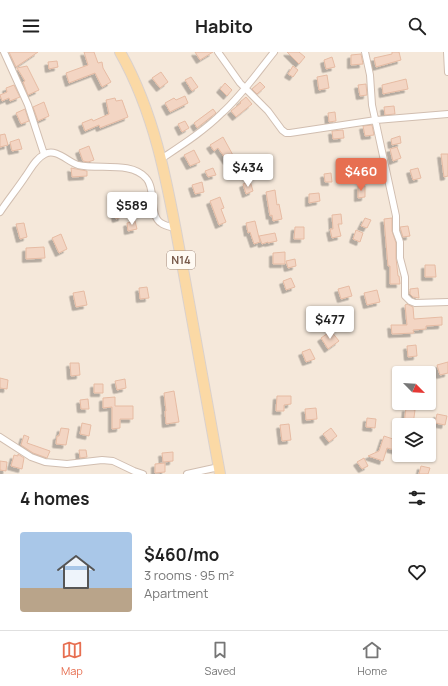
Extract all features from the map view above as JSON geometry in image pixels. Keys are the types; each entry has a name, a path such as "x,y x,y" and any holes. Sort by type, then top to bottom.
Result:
{"main road":[{"name":"N14","path":"120,52 142,96 154,130 161,159 219,470"}],"street":[{"path":"4,52 28,105 44,154"},
{"path":"218,52 240,83 268,111 286,133 376,120 448,114"},
{"path":"161,159 193,138 222,114 246,89 274,52"},
{"path":"365,52 370,75 372,106 396,216 396,231 400,242 400,258 405,277 405,296 410,301 415,303 448,302"},
{"path":"447,52 448,72"},
{"path":"0,212 34,163 44,154 50,152 78,165 133,169 148,179 156,217 159,223 175,228"},
{"path":"0,438 31,457 45,462 67,464 102,460 113,461 134,472 143,474"},
{"path":"187,474 219,470"}],"shaded area":[{"path":"0,52 448,52 448,474 0,474"}],"building":[{"path":"9,52 38,52 16,67"},
{"path":"84,52 94,52 98,63 102,62 103,68 111,82 102,87 95,73 69,83 66,73 88,65"},
{"path":"195,52 213,52 200,60"},
{"path":"287,52 299,52 305,57 299,64"},
{"path":"392,52 399,52 401,60 376,67 374,58 392,54"},
{"path":"361,54 363,64 351,65 351,55"},
{"path":"332,57 335,67 326,69 324,60"},
{"path":"57,61 58,67 49,69 48,62"},
{"path":"27,66 39,90 28,95 23,82 25,81 17,68"},
{"path":"293,66 298,70 293,77 288,74"},
{"path":"161,72 168,82 160,88 152,78"},
{"path":"327,75 329,88 319,90 317,77"},
{"path":"191,77 198,87 192,91 185,80"},
{"path":"406,79 408,89 383,94 382,85"},
{"path":"260,82 265,87 257,94 252,89"},
{"path":"225,83 232,90 227,96 220,89"},
{"path":"366,84 367,95 360,96 358,85"},
{"path":"14,85 20,97 10,101 9,98 2,101 0,95 7,92 6,88"},
{"path":"185,96 188,103 170,112 165,103 174,98 176,100"},
{"path":"246,97 252,104 236,117 231,111"},
{"path":"115,98 116,101 122,100 128,117 100,128 99,125 85,131 82,123 92,119 93,121 109,114 106,100"},
{"path":"44,102 49,116 38,121 33,107"},
{"path":"394,106 395,114 385,115 384,107"},
{"path":"25,109 29,121 21,124 16,113"},
{"path":"213,109 216,113 197,128 194,123"},
{"path":"335,112 336,121 329,122 328,113"},
{"path":"185,121 189,128 182,132 178,124"},
{"path":"372,125 374,135 365,136 363,126"},
{"path":"343,130 344,138 333,139 332,131"},
{"path":"5,134 8,145 0,147 0,135"},
{"path":"400,136 401,143 392,145 391,139"},
{"path":"223,137 234,157 227,161 218,148 214,151 210,145"},
{"path":"19,139 22,149 12,151 10,142"},
{"path":"89,146 94,160 88,162 83,161 79,150"},
{"path":"397,147 401,158 393,161 390,149"},
{"path":"194,150 200,162 190,166 184,155"},
{"path":"441,154 448,154 448,176 444,177"},
{"path":"71,168 87,171 87,176 72,177"},
{"path":"213,168 216,175 208,177 205,171"},
{"path":"418,168 421,178 413,180 410,170"},
{"path":"331,173 332,182 325,182 324,174"},
{"path":"250,181 253,191 246,194 243,184"},
{"path":"202,182 204,192 195,194 192,185"},
{"path":"358,186 365,186 365,197 358,198"},
{"path":"275,190 277,205 279,204 282,219 273,221 272,215 270,216 266,192"},
{"path":"319,193 320,201 309,203 309,194"},
{"path":"220,197 224,208 221,209 226,222 219,225 210,201"},
{"path":"126,203 128,209 121,211 122,217 116,219 113,206"},
{"path":"341,214 342,224 338,224 341,236 332,238 330,229 333,229 332,215"},
{"path":"365,218 371,220 367,228 361,226"},
{"path":"392,218 392,231 396,243 396,258 400,284 390,284 390,266 388,266 384,219"},
{"path":"135,221 137,229 128,231 127,223"},
{"path":"255,221 260,242 254,244 250,232 248,233 246,223"},
{"path":"24,223 27,237 20,239 16,224"},
{"path":"408,226 410,236 403,237 400,227"},
{"path":"295,227 304,227 304,239 294,239"},
{"path":"356,230 363,233 360,242 353,239"},
{"path":"275,233 277,241 262,244 259,236"},
{"path":"61,234 67,249 59,253 52,238"},
{"path":"44,247 45,258 26,259 26,248"},
{"path":"285,252 285,264 273,264 273,253"},
{"path":"295,259 296,266 288,268 286,261"},
{"path":"425,265 435,265 436,277 425,277"},
{"path":"291,278 295,287 286,290 283,281"},
{"path":"349,286 352,296 341,299 338,289"},
{"path":"147,287 149,298 140,299 139,288"},
{"path":"418,288 419,298 413,297 410,294 410,289"},
{"path":"377,290 380,302 367,305 364,293"},
{"path":"84,291 87,305 76,307 73,293"},
{"path":"407,304 413,307 414,319 442,317 442,325 426,326 426,329 413,330 414,333 392,334 391,325 407,325 405,305"},
{"path":"331,331 339,341 328,349 321,338"},
{"path":"416,345 417,356 408,357 407,346"},
{"path":"310,349 315,359 306,362 302,352"},
{"path":"448,362 448,373 440,375 437,365"},
{"path":"70,363 79,363 80,375 71,376"},
{"path":"0,378 8,380 7,389 0,388"},
{"path":"125,379 126,388 117,390 115,381"},
{"path":"94,384 103,384 103,393 94,393"},
{"path":"174,391 179,422 166,424 164,393"},
{"path":"277,396 291,396 291,404 284,405 284,411 276,411"},
{"path":"115,397 115,406 133,406 133,419 120,419 120,428 112,429 112,407 103,408 103,398"},
{"path":"88,399 89,409 81,409 80,400"},
{"path":"316,408 317,419 306,420 305,409"},
{"path":"406,410 415,410 414,418 405,418"},
{"path":"437,414 447,416 445,425 436,423"},
{"path":"367,418 376,419 375,428 366,427"},
{"path":"82,423 91,425 89,436 80,434"},
{"path":"289,424 291,440 282,441 280,425"},
{"path":"61,428 69,429 66,445 56,444 57,436 59,436"},
{"path":"331,428 337,436 329,442 323,434"},
{"path":"24,435 29,437 27,443 50,451 47,458 33,453 21,445"},
{"path":"384,436 392,439 392,449 387,448 383,461 368,456 379,451"},
{"path":"79,450 86,450 87,457 80,458"},
{"path":"173,452 173,461 163,462 162,453"},
{"path":"18,454 24,458 22,469 11,466 14,455 18,456"},
{"path":"364,458 368,466 362,469 357,462"},
{"path":"0,461 7,462 6,471 0,470"},
{"path":"165,463 165,472 155,473 155,464"},
{"path":"421,466 430,468 428,474 419,474"}]}
